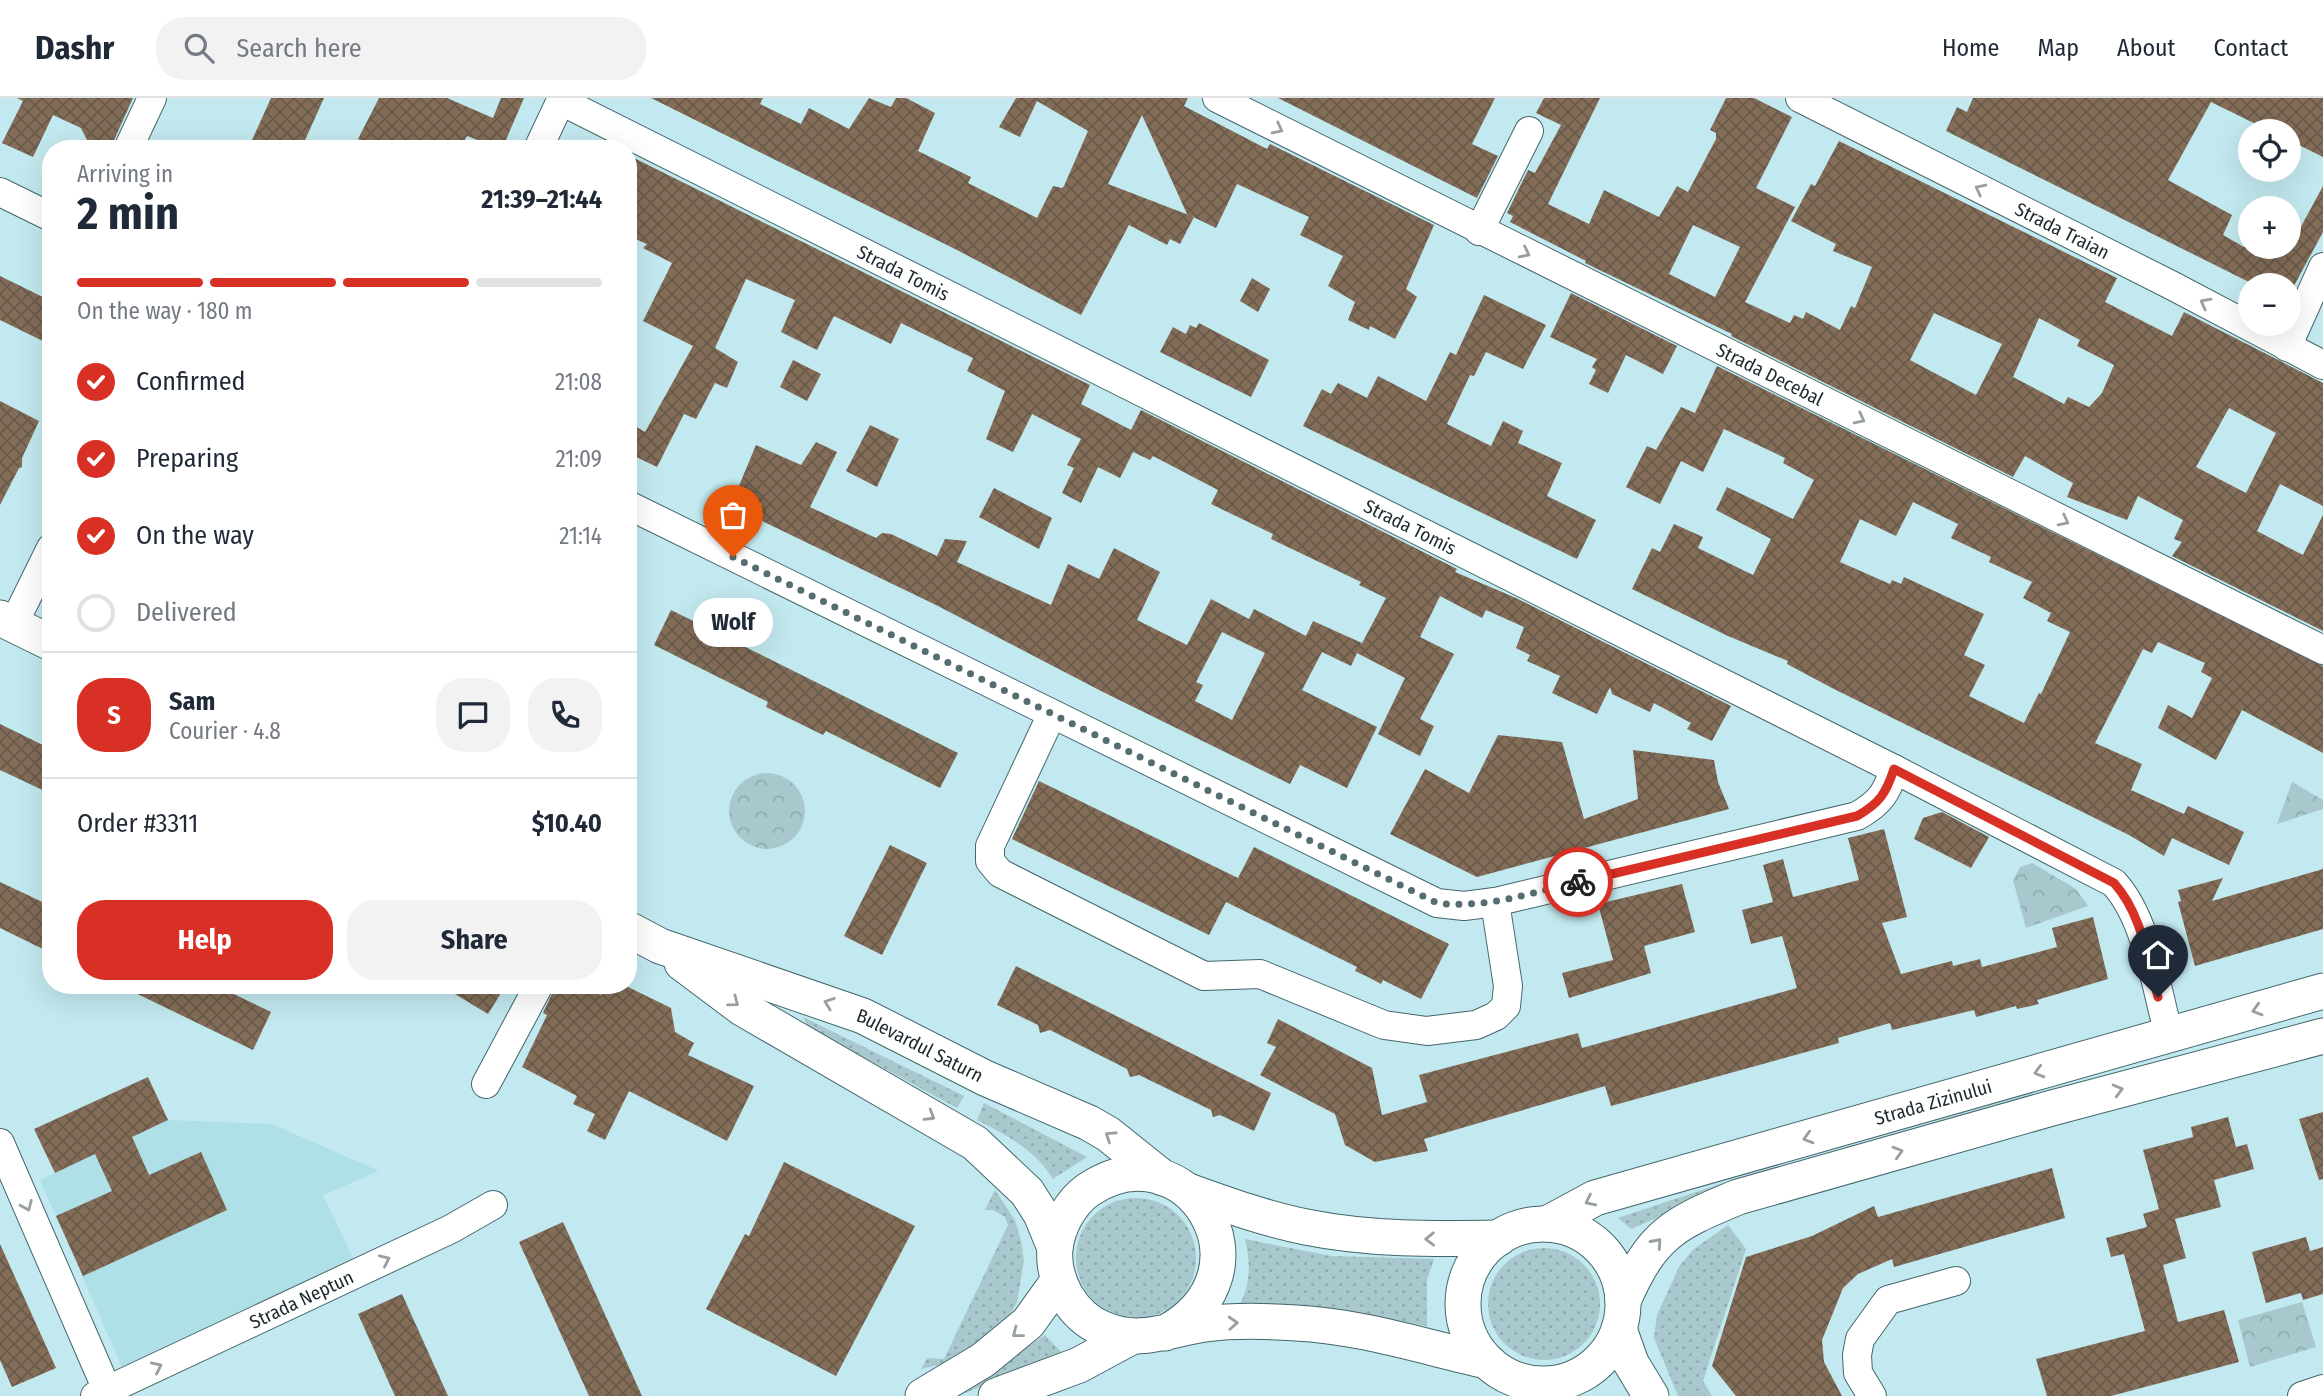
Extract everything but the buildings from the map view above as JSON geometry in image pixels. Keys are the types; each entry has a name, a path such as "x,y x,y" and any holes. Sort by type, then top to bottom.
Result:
{"main road":[{"path":"7,622 42,639"},
{"name":"Bulevardul Saturn","path":"637,934 660,946 743,1008 975,1143 1027,1192 1041,1214 1057,1264"},
{"name":"Bulevardul Saturn","path":"660,946 863,1016 985,1078 1089,1123 1176,1184"},
{"name":"Strada Zizinului","path":"1547,1224 1595,1198 2323,991"},
{"name":"Strada Zizinului","path":"1621,1315 1637,1268 1670,1230 1699,1213 1738,1197 2052,1108 2323,1036"},
{"path":"1131,1338 1101,1328 1083,1316 1068,1300 1057,1264 1059,1228 1069,1209 1101,1181 1142,1173 1265,1218 1351,1235 1412,1240 1499,1238 1530,1226 1547,1224 1576,1231 1600,1248 1617,1272 1621,1315 1631,1363 1651,1396"},
{"path":"1165,1333 1198,1310 1216,1275 1216,1235 1200,1203 1176,1184"},
{"path":"1499,1238 1477,1260 1465,1289 1465,1320 1469,1335 1487,1361 1510,1377 1546,1390 1568,1380 1596,1364 1610,1348 1621,1315"},
{"path":"923,1396 983,1360 1028,1324 1057,1264"},
{"path":"996,1396 1079,1365 1131,1338 1206,1324 1256,1321 1321,1325 1487,1361"}],"street":[{"path":"132,140 152,98"},
{"name":"Strada Decebal","path":"1217,98 2323,650"},
{"name":"Strada Traian","path":"1800,98 2172,285 2323,365"},
{"path":"542,140 562,99"},
{"name":"Strada Tomis","path":"562,99 1894,769 2114,883 2128,899 2137,921 2169,1035"},
{"path":"1479,230 1529,131"},
{"path":"0,192 42,213"},
{"path":"2287,347 2323,267"},
{"path":"637,509 1051,716 1437,903 1464,906 1495,902 1857,816 1876,805 1886,793 1894,769"},
{"path":"7,622 42,563"},
{"path":"1051,716 990,846 990,861 1000,873 1204,976 1260,974 1384,1025 1427,1031 1476,1025 1496,1016 1506,1006 1508,986 1495,902"},
{"path":"486,1084 534,994"},
{"name":"Strada Neptun","path":"0,1143 101,1393 451,1229 493,1205"},
{"path":"1872,1396 1858,1373 1857,1355 1860,1339 1888,1300 1956,1281"},
{"path":"2302,1396 2323,1389"}],"shaded area":[{"path":"168,1120 272,1124 379,1171 323,1195 353,1258 122,1367 40,1180"}],"green space":[{"path":"767,773 782,776 794,784 802,796 805,811 802,826 794,838 782,846 767,849 752,846 740,838 732,826 729,811 732,796 740,784 752,776"},
{"path":"2292,782 2323,800 2323,809 2277,824"},
{"path":"2032,863 2076,889 2088,906 2026,928 2013,880 2020,867"},
{"path":"803,1017 964,1096 957,1108 808,1027"},
{"path":"984,1103 1087,1157 1053,1179 1029,1152 977,1120"},
{"path":"1723,1183 1725,1189 1631,1229 1618,1218"},
{"path":"995,1190 1015,1220 1021,1241 1024,1261 1017,1302 1007,1320 957,1361 921,1369 927,1358 944,1359 1008,1225 1005,1217 993,1210 985,1210"},
{"path":"1136,1198 1159,1202 1179,1215 1192,1235 1196,1258 1192,1281 1179,1301 1159,1314 1136,1318 1113,1314 1093,1301 1080,1281 1076,1258 1080,1235 1093,1215 1113,1202"},
{"path":"1728,1225 1746,1249 1703,1381 1712,1396 1678,1396 1654,1338 1657,1315 1680,1265 1694,1249"},
{"path":"1245,1239 1331,1256 1434,1259 1427,1280 1427,1326 1330,1311 1236,1311 1247,1285 1248,1258"},
{"path":"1544,1248 1565,1252 1584,1264 1596,1283 1600,1304 1596,1325 1584,1344 1565,1356 1544,1360 1523,1356 1504,1344 1492,1325 1488,1304 1492,1283 1504,1264 1523,1252"},
{"path":"2302,1302 2316,1347 2250,1367 2238,1320"},
{"path":"1045,1335 1064,1355 957,1396 936,1396 1006,1362"}],"way so far":[{"path":"733,557 1051,716 1437,903 1464,906 1495,902 1578,882"}],"place":[{"name":"Wolf","path":"733,557"}],"route":[{"path":"1578,882 1857,816 1876,805 1886,793 1894,769 2114,883 2128,899 2137,921 2158,997"}]}
